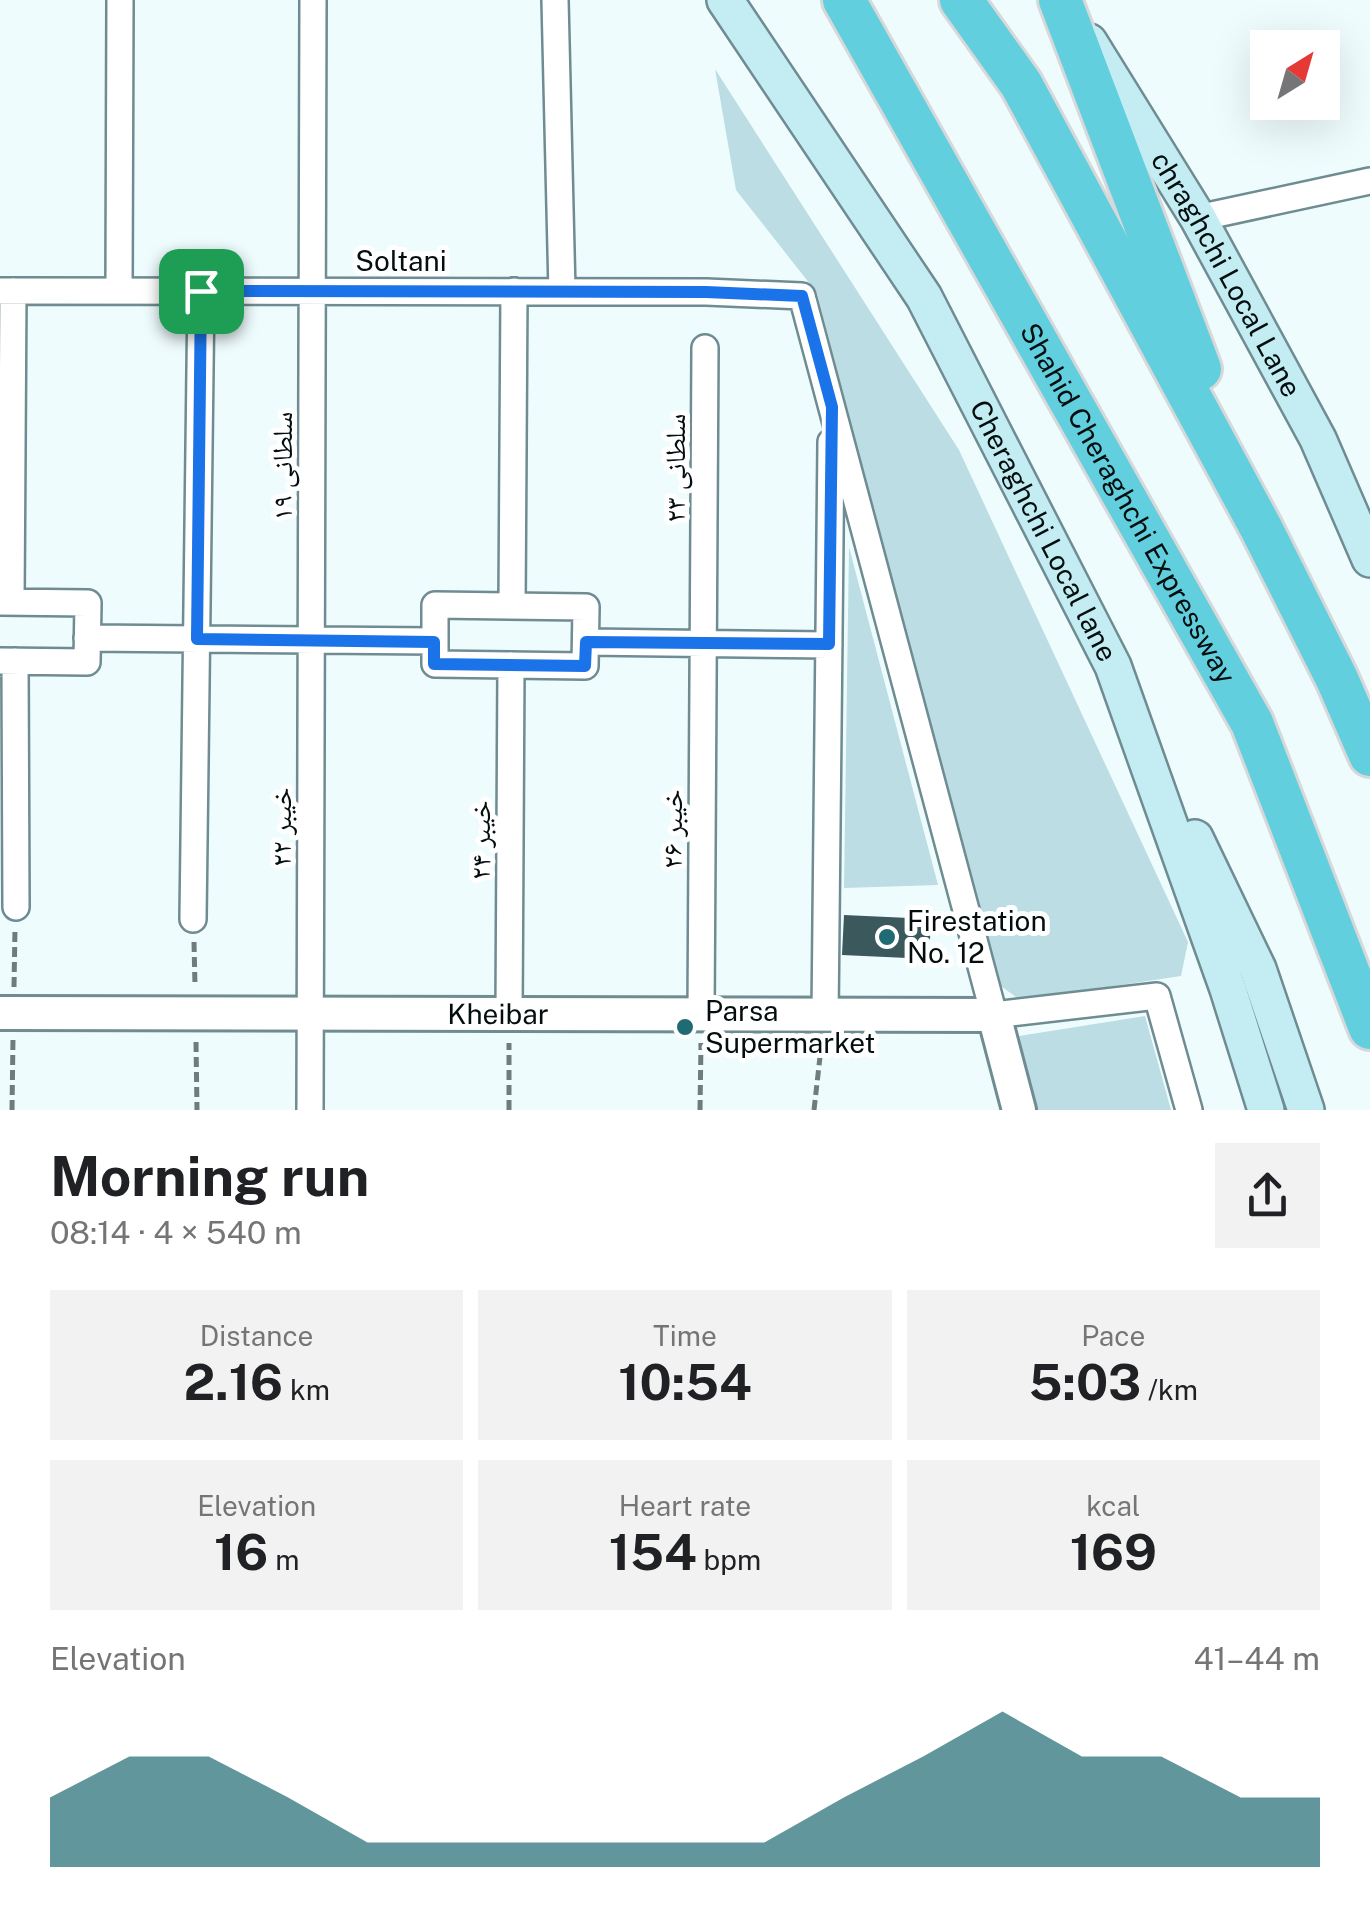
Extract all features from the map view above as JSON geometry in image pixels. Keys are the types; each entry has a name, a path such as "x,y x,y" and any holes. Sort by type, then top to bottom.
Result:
{"highway":[{"name":"Shahid Cheraghchi Expressway","path":"844,0 1252,723 1370,1028"},
{"path":"961,0 1022,84 1261,528 1337,679 1370,755"},
{"path":"1061,0 1261,528"}],"main road":[{"name":"Cheraghchi Local lane","path":"725,0 924,298 1112,666 1228,989 1266,1110"},
{"name":"chraghchi Local Lane","path":"1061,0 1198,218 1318,439 1370,559"},
{"path":"1112,666 1258,970 1306,1110"}],"street":[{"path":"119,291 120,0"},
{"name":"سلطانی ۱۹","path":"311,640 313,0"},
{"path":"555,0 562,292"},
{"path":"1198,218 1370,181"},
{"path":"6,291 5,602 88,602 87,662 8,661 16,906"},
{"name":"Soltani","path":"6,291 802,296 832,407"},
{"path":"193,919 201,291"},
{"path":"512,606 514,292"},
{"name":"سلطانی ۲۳","path":"704,643 705,348"},
{"path":"825,1016 832,407"},
{"path":"832,407 1015,1102"},
{"path":"435,605 512,606 586,606 585,666 434,664 435,605"},
{"path":"87,638 434,642"},
{"name":"خیبر ۲۲","path":"310,1110 311,640"},
{"path":"586,642 829,644"},
{"name":"خیبر ۲۶","path":"701,1016 704,643"},
{"name":"خیبر ۲۴","path":"509,1015 511,666"},
{"path":"994,1014 1157,996 1189,1110"},
{"name":"Kheibar","path":"0,1014 994,1014"}],"path":[{"path":"509,1015 509,1110"},
{"path":"700,1110 701,1016"},
{"path":"814,1110 825,1016"}],"shaded area":[{"path":"715,69 959,450 1188,942 1181,976 1020,1000 994,981 817,293 736,190"},
{"path":"849,547 938,885 844,888"},
{"path":"1145,1016 1171,1110 1021,1110 1000,1039"}],"building":[{"name":"Firestation No. 12","path":"844,915 931,919 929,959 842,955"}],"place":[{"name":"Firestation No. 12","path":"887,937"},
{"name":"Parsa Supermarket","path":"685,1027"}],"route":[{"path":"201,291 706,292 802,296 832,407 829,644 586,642 585,666 511,666 434,664 434,642 197,639 201,291"}]}
